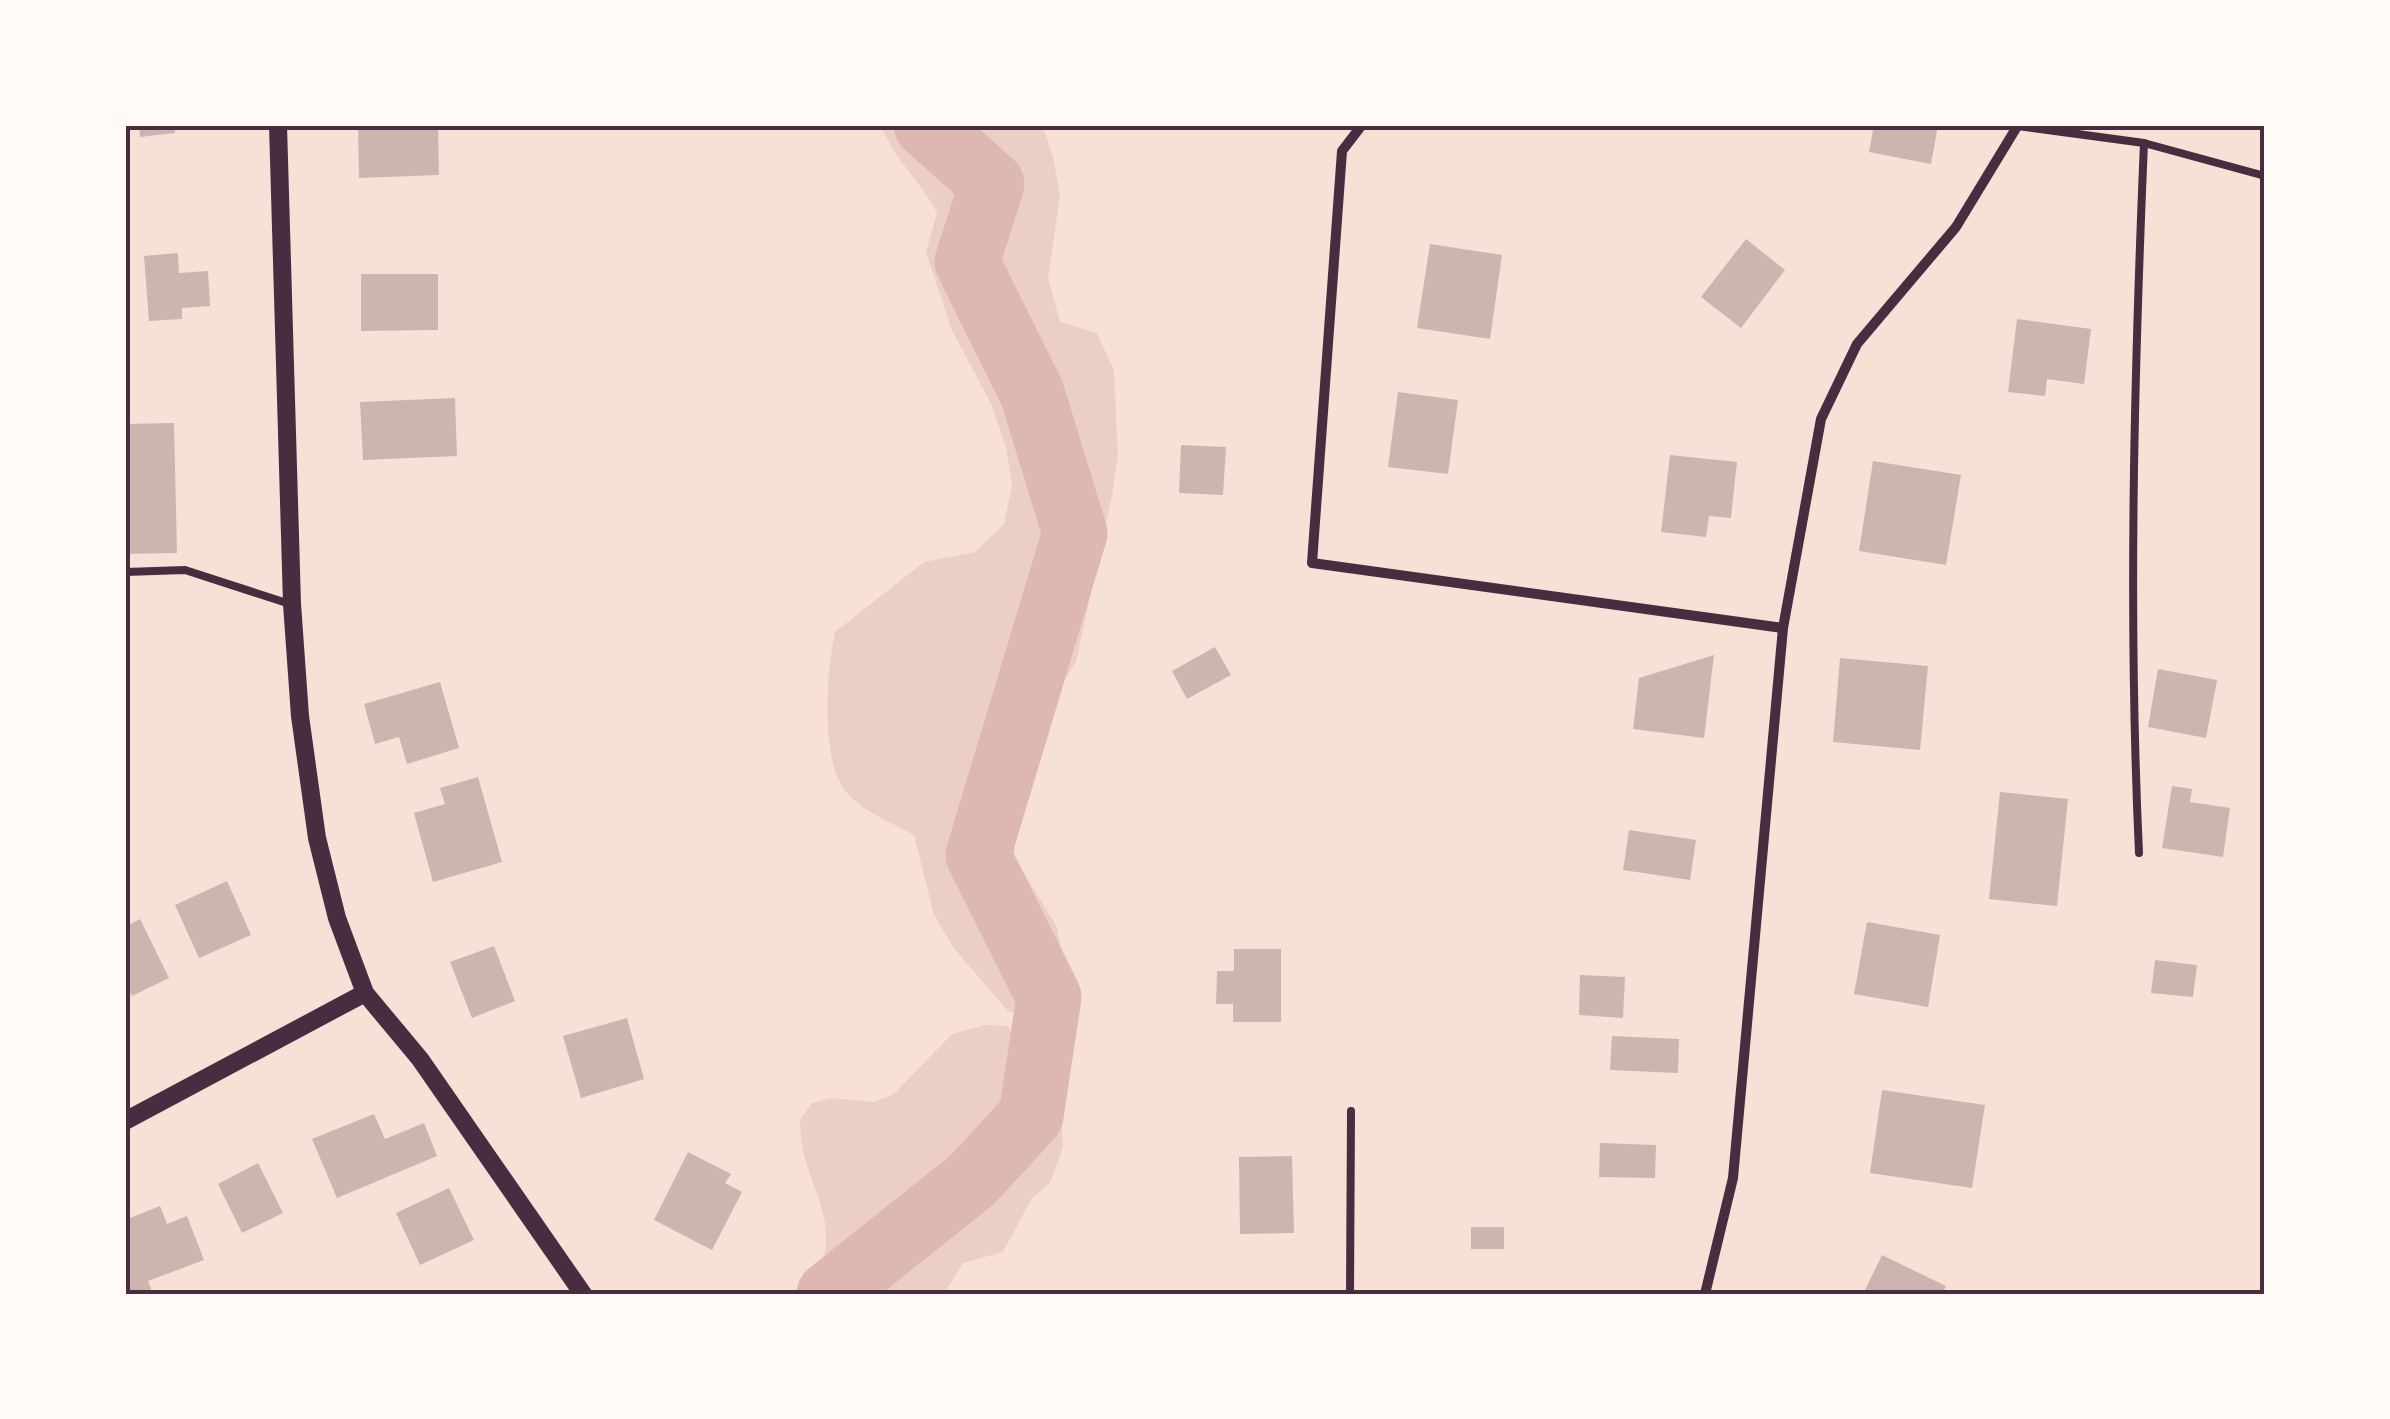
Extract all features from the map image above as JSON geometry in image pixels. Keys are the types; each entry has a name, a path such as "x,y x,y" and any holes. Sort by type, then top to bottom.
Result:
{"street":[{"path":"278,125 292,604 300,716 317,838 337,918 365,993 420,1059 584,1294"},
{"path":"1362,125 1342,151 1312,563 1783,628"},
{"path":"1706,1294 1733,1178 1783,628 1820,419 1857,344 1956,228 2018,126"},
{"path":"126,1118 365,993"}],"lane":[{"path":"2018,126 2144,144 2265,176"},
{"path":"2139,853 2133,715 2134,377 2144,144"},
{"path":"125,572 185,570 292,604"},
{"path":"1350,1294 1351,1111"}],"shaded area":[{"path":"881,125 1042,125 1053,156 1060,196 1048,278 1060,322 1097,333 1114,371 1118,456 1076,662 1033,731 1015,813 1015,858 1057,927 1065,967 1052,1007 1009,1012 955,950 934,915 914,835 854,800 838,779 832,760 828,691 835,632 924,562 975,552 1004,524 1012,485 1006,447 991,404 951,328 926,252 937,213"},
{"path":"985,1025 1006,1026 1022,1041 1028,1060 1045,1071 1054,1089 1061,1109 1063,1147 1050,1183 1032,1198 1003,1252 963,1263 944,1294 811,1294 822,1266 825,1222 802,1146 800,1120 812,1103 831,1098 874,1102 894,1094 952,1034"}],"building":[{"path":"139,125 174,125 175,133 140,137"},
{"path":"358,125 438,125 439,175 359,178"},
{"path":"1874,125 1938,125 1931,164 1869,152"},
{"path":"1746,239 1785,270 1741,328 1701,297"},
{"path":"1430,244 1502,255 1490,339 1417,328"},
{"path":"178,253 179,273 208,271 210,306 182,308 182,319 149,321 144,256"},
{"path":"361,274 438,274 438,330 361,331"},
{"path":"2017,319 2091,329 2084,384 2047,379 2045,396 2008,392"},
{"path":"1398,392 1458,400 1448,474 1388,467"},
{"path":"455,398 457,456 363,460 360,402"},
{"path":"174,423 177,553 125,554 125,424"},
{"path":"1181,445 1226,447 1223,495 1179,493"},
{"path":"1670,455 1737,462 1731,518 1709,516 1706,537 1661,532"},
{"path":"1873,461 1961,475 1946,565 1859,551"},
{"path":"1215,647 1231,675 1187,699 1172,671"},
{"path":"1714,655 1704,738 1633,729 1639,678"},
{"path":"1840,658 1928,666 1920,750 1833,742"},
{"path":"2158,669 2217,680 2206,738 2148,727"},
{"path":"440,682 459,748 407,764 399,737 375,744 364,704"},
{"path":"478,777 502,862 433,882 414,813 445,804 440,788"},
{"path":"2172,786 2192,789 2190,802 2230,808 2223,857 2162,848"},
{"path":"2000,792 2068,799 2057,906 1989,899"},
{"path":"1629,830 1696,840 1690,880 1623,870"},
{"path":"227,881 251,935 199,958 175,905"},
{"path":"140,919 169,978 132,996 125,982 125,927"},
{"path":"1867,922 1940,935 1928,1007 1854,994"},
{"path":"494,946 515,1001 472,1018 450,962"},
{"path":"1234,949 1281,949 1281,1022 1233,1022 1233,1004 1216,1004 1217,971 1234,971"},
{"path":"2155,960 2197,965 2193,997 2151,993"},
{"path":"1580,975 1625,977 1623,1018 1579,1015"},
{"path":"627,1018 644,1079 581,1098 563,1036"},
{"path":"1612,1036 1679,1039 1678,1073 1610,1070"},
{"path":"1882,1090 1985,1105 1972,1188 1870,1173"},
{"path":"374,1114 385,1139 424,1123 437,1156 337,1198 312,1139"},
{"path":"1600,1143 1656,1145 1655,1178 1599,1177"},
{"path":"688,1152 731,1174 725,1183 742,1192 712,1250 654,1220"},
{"path":"1292,1156 1294,1233 1240,1234 1239,1157"},
{"path":"258,1163 283,1213 242,1233 218,1184"},
{"path":"449,1188 474,1240 420,1265 396,1213"},
{"path":"160,1206 167,1224 187,1216 204,1260 148,1281 153,1294 125,1294 125,1220"},
{"path":"1471,1227 1504,1227 1504,1249 1471,1249"},
{"path":"1882,1255 1946,1286 1942,1294 1863,1294"}],"waterway":[{"path":"829,1294 972,1180 1031,1116 1049,997 978,855 1075,533 1032,393 967,262 992,184 926,125"}]}
